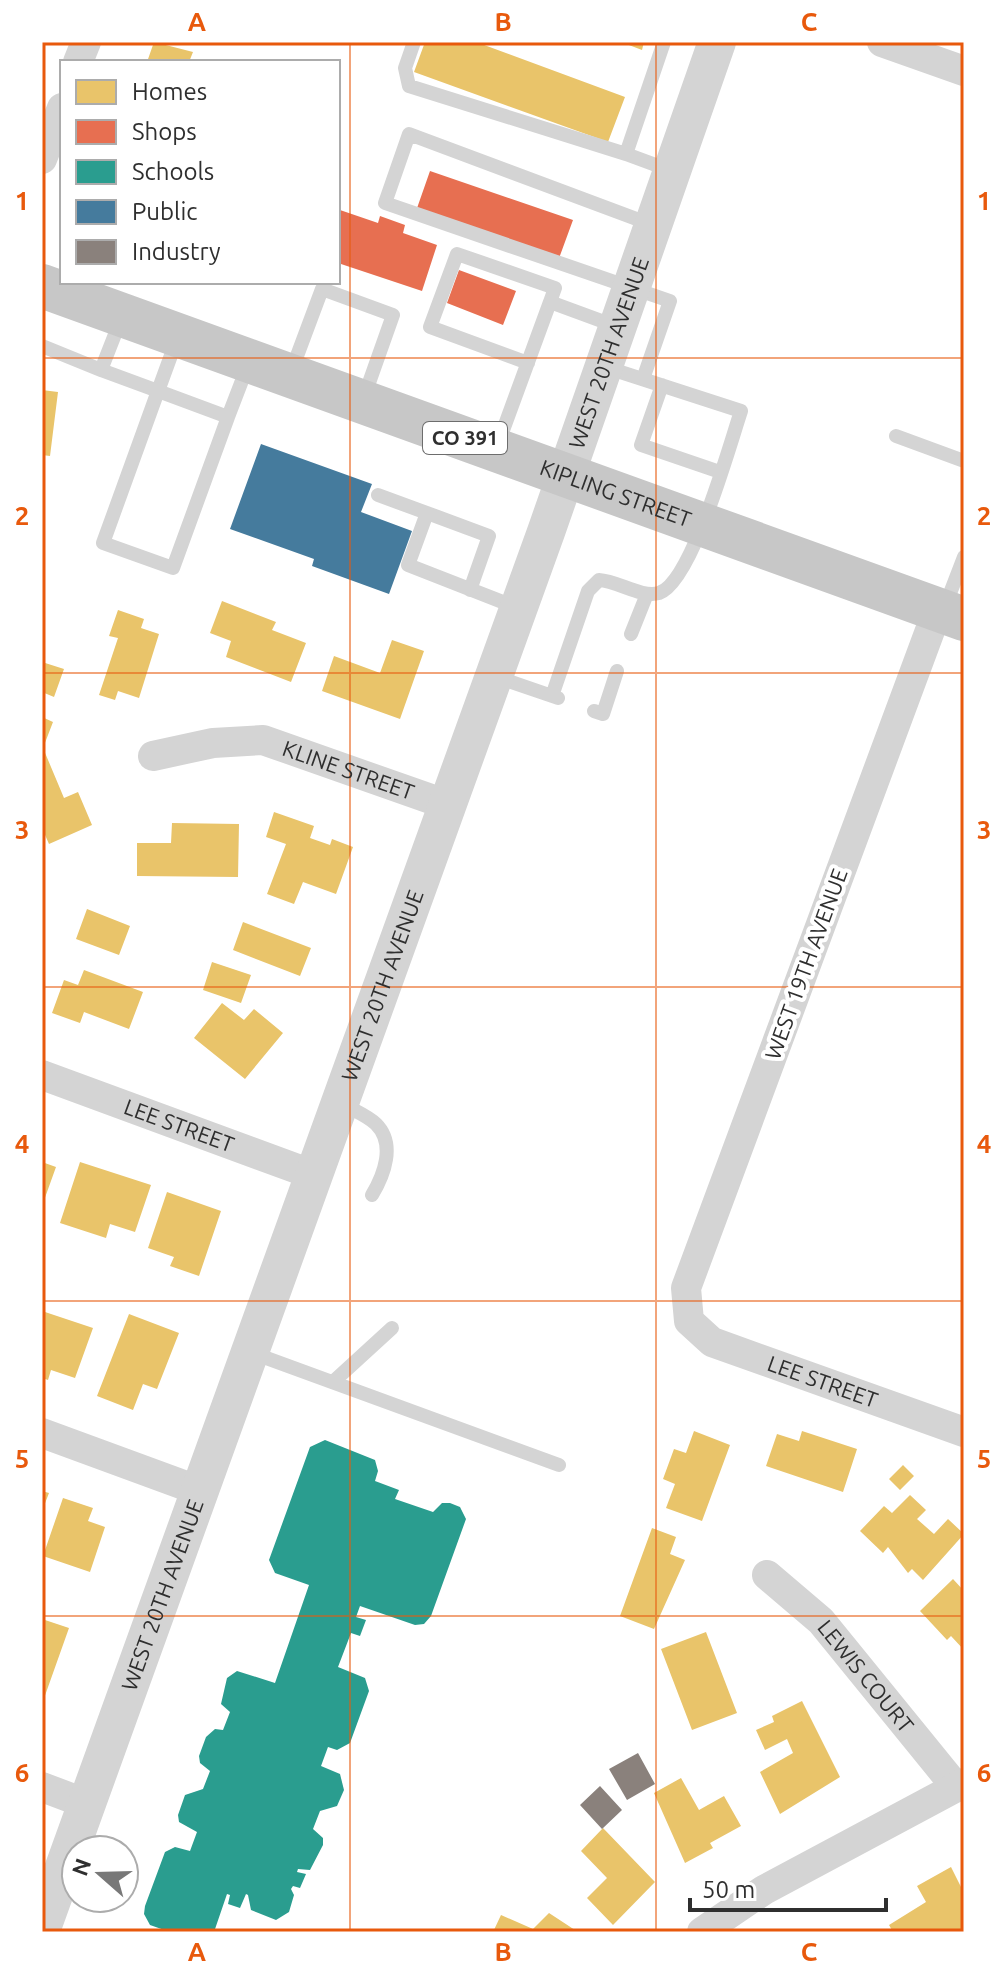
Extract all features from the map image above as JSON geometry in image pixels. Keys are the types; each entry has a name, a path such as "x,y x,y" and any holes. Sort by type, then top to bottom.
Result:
{"main road":[{"name":"KIPLING STREET","path":"42,286 949,613"}],"street":[{"name":"WEST 20TH AVENUE","path":"42,1928 567,475 717,42"},
{"path":"882,42 964,71"},
{"path":"42,159 60,113"},
{"name":"WEST 19TH AVENUE","path":"689,1321 686,1288 949,613"},
{"name":"KLINE STREET","path":"153,756 239,739 263,740 448,805"},
{"name":"LEE STREET","path":"42,1075 314,1175"},
{"name":"LEE STREET","path":"689,1321 712,1342 964,1432"},
{"path":"42,1433 200,1491"},
{"name":"LEWIS COURT","path":"767,1575 821,1621 960,1785"},
{"path":"702,1932 764,1890 960,1785"},
{"path":"42,1787 87,1804"}],"lane":[{"path":"414,42 405,68 409,86 673,171"},
{"path":"626,154 664,42"},
{"path":"643,379 670,301 385,203 409,134 653,225"},
{"path":"496,450 528,363 555,288 457,254 430,327 528,363"},
{"path":"290,375 322,289 393,315 363,401"},
{"path":"550,302 618,327"},
{"path":"101,370 122,315"},
{"path":"178,335 103,543 173,568 250,361"},
{"path":"42,346 228,417"},
{"path":"494,676 555,697 589,598 599,580 614,581 647,594 661,593 684,571 703,523 741,411 604,367"},
{"path":"662,385 641,445 720,472"},
{"path":"896,436 964,461"},
{"path":"378,495 489,536 470,590"},
{"path":"427,513 408,565 518,608"},
{"path":"949,613 964,557"},
{"path":"631,634 633,613 647,594"},
{"path":"594,711 603,714 608,685 617,671"},
{"path":"340,1103 377,1125 387,1148 385,1175 372,1195"},
{"path":"333,1382 392,1328"},
{"path":"250,1352 559,1465"}],"building: Homes":[{"path":"154,42 193,52 190,60 148,60"},
{"path":"425,42 476,42 625,97 608,142 414,72"},
{"path":"621,42 644,42 642,50"},
{"path":"42,390 58,392 50,456 42,455"},
{"path":"222,601 276,622 272,630 306,643 291,682 226,657 231,641 210,633"},
{"path":"118,610 144,619 141,628 159,634 139,698 118,691 115,700 99,695 118,638 109,636"},
{"path":"392,640 424,651 400,719 322,691 334,656 380,673"},
{"path":"42,662 64,669 54,697 42,692"},
{"path":"42,717 53,722 43,748 64,798 78,792 92,825 49,844 42,828"},
{"path":"274,812 314,826 310,838 330,845 332,839 353,847 336,894 303,882 294,904 267,894 286,844 266,837"},
{"path":"172,823 239,824 238,877 137,876 137,843 171,843"},
{"path":"87,909 130,926 119,955 76,939"},
{"path":"243,922 311,948 300,976 233,950"},
{"path":"212,962 251,975 241,1003 203,990"},
{"path":"84,970 143,992 129,1029 84,1012 80,1023 52,1013 64,980 78,985"},
{"path":"222,1003 244,1020 254,1009 283,1033 245,1079 194,1038"},
{"path":"42,1162 56,1167 42,1206"},
{"path":"80,1162 151,1185 135,1232 110,1224 106,1238 60,1223"},
{"path":"167,1192 221,1211 199,1276 170,1266 174,1257 148,1248"},
{"path":"42,1311 93,1328 75,1378 51,1370 48,1380 42,1378"},
{"path":"129,1314 179,1333 157,1389 143,1384 133,1410 97,1396"},
{"path":"694,1431 730,1445 702,1521 666,1508 675,1484 663,1479 674,1449 686,1453"},
{"path":"802,1431 857,1449 843,1492 766,1466 777,1434 799,1441"},
{"path":"903,1465 914,1476 900,1490 889,1479"},
{"path":"42,1491 49,1493 42,1511"},
{"path":"910,1495 926,1510 917,1519 934,1534 948,1519 964,1534 923,1580 912,1569 908,1573 888,1547 883,1553 860,1531 884,1506 892,1513"},
{"path":"63,1498 93,1508 88,1521 105,1527 90,1572 43,1556"},
{"path":"652,1528 676,1537 670,1554 685,1560 654,1629 620,1616"},
{"path":"953,1579 964,1591 964,1650 951,1636 947,1640 920,1611"},
{"path":"42,1619 69,1628 42,1704"},
{"path":"706,1632 737,1713 692,1730 661,1649"},
{"path":"802,1701 840,1777 780,1814 760,1772 793,1753 787,1739 765,1750 756,1730 774,1722 772,1716"},
{"path":"681,1778 699,1810 724,1796 741,1826 710,1843 713,1848 685,1863 654,1793"},
{"path":"603,1828 655,1882 613,1925 587,1898 607,1878 581,1851"},
{"path":"951,1867 964,1893 964,1932 893,1932 889,1925 926,1902 917,1886"},
{"path":"549,1913 578,1932 493,1932 501,1915 533,1929"}],"building: Shops":[{"path":"430,171 573,220 558,261 416,211"},
{"path":"340,210 378,223 380,216 405,225 403,233 437,245 422,291 340,264"},
{"path":"459,270 516,291 503,325 447,303"}],"building: Schools":[{"path":"325,1440 375,1460 378,1471 375,1481 399,1490 395,1499 433,1512 442,1503 450,1503 460,1507 466,1519 431,1616 424,1624 415,1625 360,1606 356,1617 366,1620 360,1636 351,1633 338,1667 365,1678 369,1691 350,1743 337,1750 328,1747 321,1766 340,1774 344,1790 337,1806 320,1811 313,1829 323,1838 323,1845 310,1870 298,1869 297,1872 306,1874 300,1888 293,1886 291,1889 294,1895 289,1912 276,1920 251,1910 248,1895 240,1908 228,1904 230,1895 227,1894 214,1932 170,1932 150,1925 144,1914 145,1906 165,1852 175,1847 190,1851 197,1832 179,1822 178,1815 185,1795 203,1789 210,1771 200,1763 199,1756 206,1737 215,1729 223,1730 230,1712 221,1704 227,1678 237,1671 275,1683 309,1585 275,1573 269,1560 310,1447"}],"building: Public":[{"path":"261,444 372,484 361,512 412,531 389,594 312,566 314,559 230,529"}],"building: Industry":[{"path":"638,1753 655,1784 627,1800 609,1769"},
{"path":"600,1786 622,1810 602,1829 580,1805"}]}
